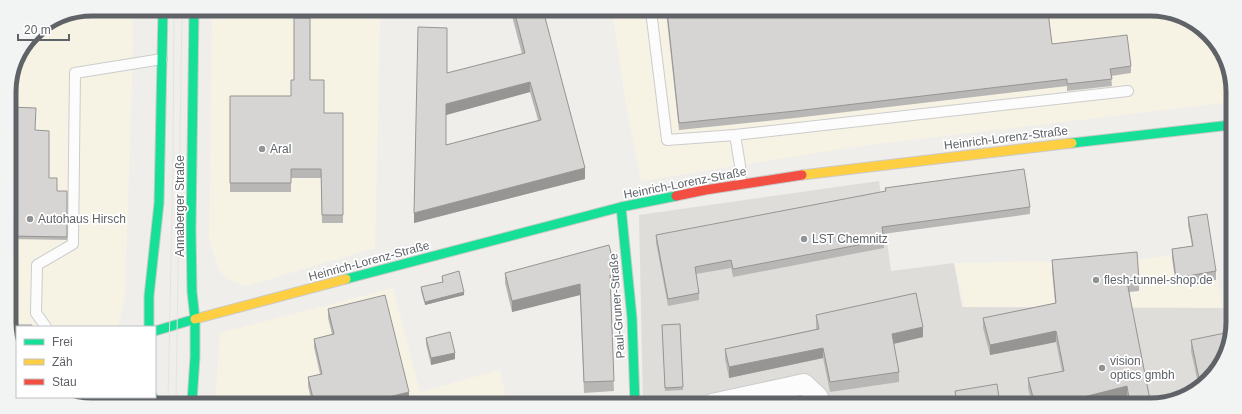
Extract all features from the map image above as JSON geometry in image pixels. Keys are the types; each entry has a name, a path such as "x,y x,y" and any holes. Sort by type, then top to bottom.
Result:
{"street":[{"name":"Annaberger Straße","path":"149,326 149,296 159,203 163,16"},
{"name":"Annaberger Straße","path":"192,398 196,357 195,319 192,292 191,230 194,16"},
{"name":"Heinrich-Lorenz-Straße","path":"156,331 195,319 621,207 705,190 789,177 1226,126"},
{"name":"Paul-Gruner-Straße","path":"621,207 632,318 635,398"},
{"path":"740,398 804,384 816,398"}],"lane":[{"path":"652,16 667,140 735,135 1128,91"},
{"path":"45,326 36,313 36,265 73,244 76,73 162,59"},
{"path":"735,135 740,165 741,184"}],"shaded area":[{"path":"132,16 133,46 125,297 118,326 16,326 17,82 24,59 35,42 42,35 54,26 68,20 82,17"},
{"path":"212,16 380,16 375,248 246,286 230,281 220,272 209,241"},
{"path":"613,16 1160,17 1188,26 1204,38 1216,54 1222,68 1225,77 1226,92 1226,103 860,146 641,181 625,98"},
{"path":"879,181 891,271 954,263 962,307 1226,308 1225,332 1216,360 1207,372 1192,385 1165,397 643,398 639,215"},
{"path":"1208,216 1222,308 965,307 954,263 1136,260 1191,252 1187,226"},
{"path":"393,288 420,392 500,370 506,398 215,398 220,333"}],"building":[{"path":"516,16 545,16 585,168 414,213 418,27 447,28 447,73 525,53","holes":["530,82 541,120 446,145 446,104"]},
{"path":"668,16 1048,16 1052,44 1127,35 1131,66 1110,69 1112,79 1067,84 1067,79 679,123"},
{"path":"294,18 310,18 310,80 324,80 324,113 343,113 343,215 322,215 321,169 291,169 291,183 230,183 230,96 291,96 291,80 294,80"},
{"path":"16,107 36,108 35,130 49,131 49,178 57,178 57,191 67,191 67,237 16,236"},
{"path":"1024,169 1030,207 882,227 884,240 733,269 731,260 695,267 699,293 668,299 656,235 886,191 885,188"},
{"path":"1207,214 1216,271 1176,278 1172,249 1193,246 1188,217"},
{"path":"609,245 616,273 610,275 614,381 584,382 580,284 512,301 505,273"},
{"path":"1137,252 1139,280 1127,282 1150,398 1129,398 1127,386 1080,398 1033,398 1028,378 1064,371 1056,331 990,345 983,318 1056,303 1052,260"},
{"path":"459,271 464,292 425,302 421,287 443,282 442,276"},
{"path":"916,293 923,327 892,334 899,372 830,382 823,348 729,367 725,349 819,329 816,315"},
{"path":"385,295 409,392 384,398 313,398 308,377 322,374 314,339 334,334 328,309"},
{"path":"680,324 683,387 665,388 662,325"},
{"path":"16,325 32,326 16,326"},
{"path":"450,332 455,353 431,358 426,338"},
{"path":"1225,333 1216,360 1199,380 1191,340"},
{"path":"997,384 999,398 956,398 955,391"}],"tram line":[{"path":"168,398 173,164 174,16"},
{"path":"176,398 182,16"}],"traffic: fast":[{"path":"149,326 149,296 159,203 163,16"},
{"path":"192,398 195,357 191,230 194,16"},
{"path":"1072,143 1226,126"},
{"path":"346,279 621,207 676,196"},
{"path":"621,207 632,318 635,398"},
{"path":"156,331 195,319"}],"traffic: slow":[{"path":"802,175 1072,143"},
{"path":"195,319 346,279"}],"traffic: jam":[{"path":"676,196 802,175"}],"place":[{"name":"Aral","path":"262,149"},
{"name":"Autohaus Hirsch","path":"30,219"},
{"name":"LST Chemnitz","path":"804,239"},
{"name":"flesh-tunnel-shop.de","path":"1096,280"},
{"name":"vision optics gmbh","path":"1102,368"}]}
